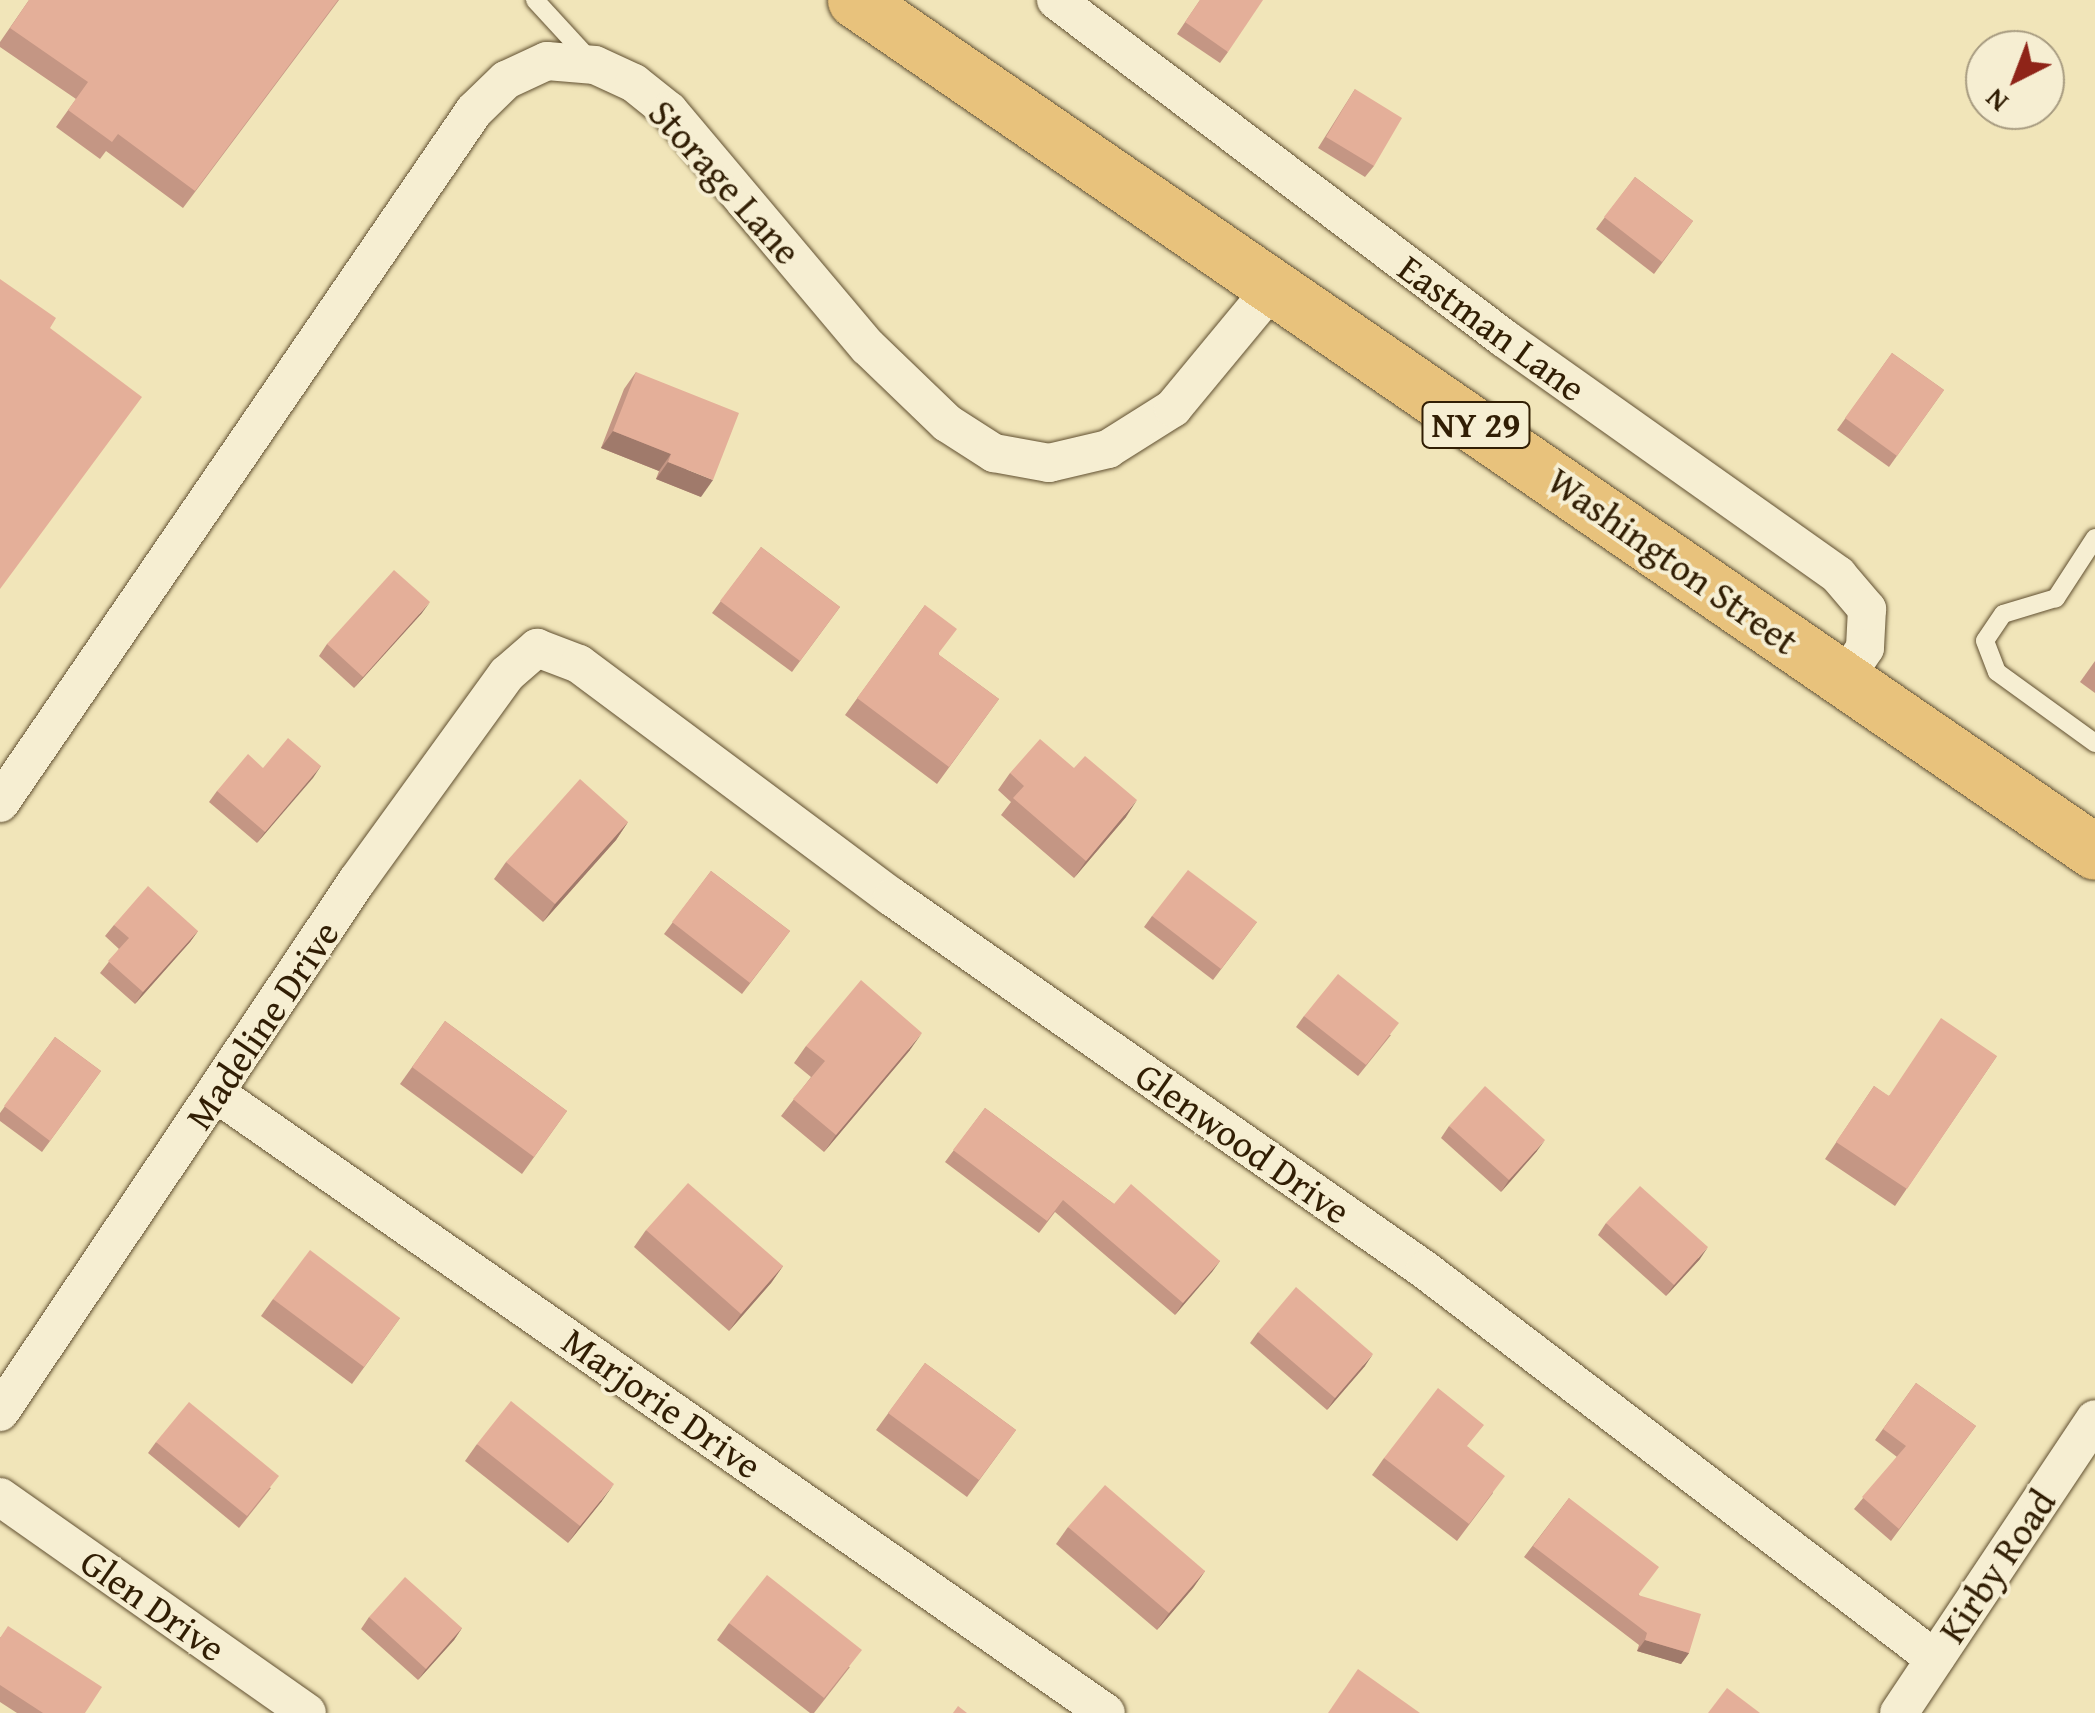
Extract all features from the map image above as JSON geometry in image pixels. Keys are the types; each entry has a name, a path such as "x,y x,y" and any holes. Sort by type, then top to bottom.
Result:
{"highway":[{"name":"Washington Street","path":"855,0 2095,852"}],"street":[{"name":"Eastman Lane","path":"1056,0 1445,295 1838,575 1867,609 1865,648 1844,679"},
{"name":"Storage Lane","path":"0,803 474,111 506,80 547,61 595,65 634,83 669,111 868,347 948,423 994,453 1049,463 1108,449 1173,408 1274,286"},
{"name":"Madeline Drive","path":"0,1412 358,881 506,674 536,648"},
{"name":"Glenwood Drive","path":"536,648 578,664 892,897 1425,1270 1935,1658"},
{"name":"Marjorie Drive","path":"217,1094 1106,1713"},
{"name":"Kirby Road","path":"1899,1713 2095,1418"},
{"name":"Glen Drive","path":"0,1497 307,1713"}],"lane":[{"path":"535,0 595,65"},
{"path":"2095,538 2056,598 2003,614 1984,641 1997,672 2095,743"}],"building":[{"path":"29,0 338,0 195,191 118,134 112,142 68,110 88,82 10,28"},
{"path":"1200,0 1263,0 1228,52 1185,22"},
{"path":"1355,89 1402,118 1374,166 1326,137"},
{"path":"1635,177 1693,221 1662,262 1604,217"},
{"path":"0,279 56,318 50,328 142,397 0,589"},
{"path":"1892,353 1944,390 1897,456 1845,418"},
{"path":"636,372 739,413 713,480 668,462 671,454 613,431"},
{"path":"761,547 840,607 800,661 720,601"},
{"path":"394,570 430,602 363,677 327,644"},
{"path":"925,605 957,629 938,654 999,699 949,767 857,698"},
{"path":"288,738 321,766 265,832 217,791 248,754 263,768"},
{"path":"1040,739 1074,768 1085,756 1137,800 1086,861 1013,798 1024,786 1010,773"},
{"path":"580,779 628,822 555,904 506,862"},
{"path":"1188,870 1257,922 1221,969 1152,916"},
{"path":"711,871 790,931 750,983 672,922"},
{"path":"148,886 198,931 143,992 108,961 129,938 114,925"},
{"path":"1338,974 1399,1023 1366,1065 1304,1016"},
{"path":"861,980 922,1033 836,1135 793,1099 825,1061 806,1046"},
{"path":"1941,1018 1997,1056 1907,1189 1836,1142 1874,1086 1889,1096"},
{"path":"445,1021 567,1111 534,1157 412,1067"},
{"path":"55,1037 101,1071 50,1141 4,1106"},
{"path":"1485,1086 1545,1140 1509,1180 1449,1126"},
{"path":"985,1108 1114,1204 1131,1184 1220,1261 1183,1303 1063,1200 1047,1221 953,1150"},
{"path":"688,1183 783,1266 741,1314 646,1230"},
{"path":"1640,1186 1708,1247 1674,1285 1606,1223"},
{"path":"310,1250 400,1318 364,1367 273,1299"},
{"path":"1296,1287 1373,1354 1335,1398 1258,1332"},
{"path":"925,1363 1016,1430 979,1480 888,1413"},
{"path":"1916,1383 1976,1426 1899,1529 1862,1497 1906,1446 1883,1429"},
{"path":"1438,1388 1484,1425 1467,1446 1505,1476 1469,1524 1384,1458"},
{"path":"511,1401 614,1484 580,1526 477,1444"},
{"path":"189,1402 279,1476 247,1516 156,1442"},
{"path":"1105,1485 1205,1571 1169,1613 1068,1527"},
{"path":"1569,1498 1659,1567 1638,1595 1701,1614 1689,1653 1645,1640 1647,1633 1533,1546"},
{"path":"767,1575 862,1650 824,1698 729,1623"},
{"path":"405,1577 462,1628 426,1669 369,1617"},
{"path":"8,1626 102,1687 85,1713 43,1713 0,1685 0,1638"},
{"path":"1358,1669 1420,1713 1328,1713"},
{"path":"1727,1688 1760,1713 1708,1713"}]}
